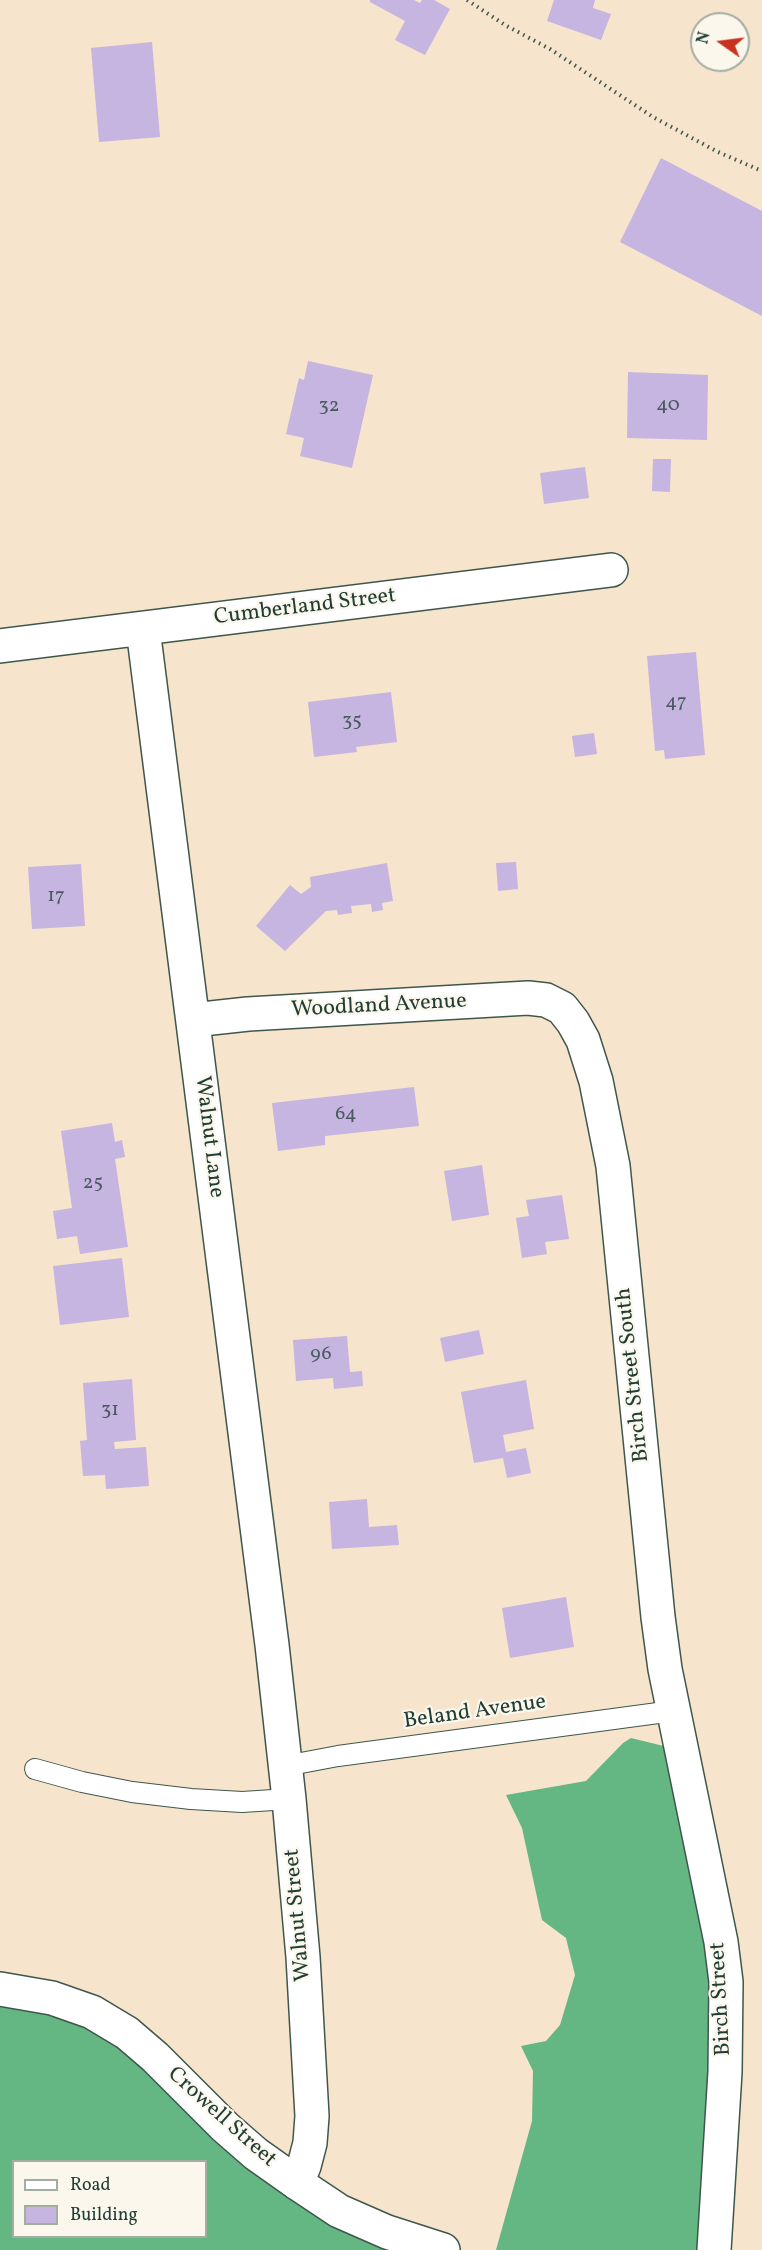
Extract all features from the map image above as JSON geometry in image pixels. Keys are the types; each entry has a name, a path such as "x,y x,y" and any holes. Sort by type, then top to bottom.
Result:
{"street":[{"name":"Cumberland Street","path":"0,646 610,570"},
{"name":"Walnut Lane","path":"143,629 272,1646"},
{"name":"Woodland Avenue","path":"193,1020 528,998 546,1000 562,1008"},
{"name":"Birch Street South","path":"562,1008 583,1040 598,1091 613,1166 658,1617 681,1750"},
{"name":"Walnut Street","path":"272,1646 303,1957 312,2116 310,2143 297,2184"},
{"name":"Birch Street","path":"681,1750 721,1942 726,1982 724,2084 714,2250"},
{"name":"Crowell Street","path":"0,1989 52,1998 93,2012 127,2033 155,2057 225,2127 256,2154 297,2184 349,2215 387,2232 443,2250"}],"lane":[{"name":"Beland Avenue","path":"285,1766 338,1756 673,1711"},
{"path":"35,1769 82,1782 132,1792 190,1799 242,1802 289,1799"}],"path":[{"path":"467,0 505,25 550,49 653,117 718,152 762,171"}],"green space":[{"path":"631,1738 684,1751 717,2044 731,2250 496,2250 532,2121 533,2071 521,2046 546,2041 560,2025 575,1975 566,1938 542,1920 522,1828 506,1795 586,1781 623,1743"},
{"path":"0,1992 124,2032 284,2181 446,2250 0,2250"}],"building":[{"path":"370,0 414,0 420,3 422,0 434,0 450,9 425,55 395,40 405,21"},
{"path":"554,0 595,0 593,8 611,14 601,40 547,21"},
{"path":"152,42 160,137 99,142 91,48"},
{"path":"661,158 762,211 762,316 620,242"},
{"path":"308,361 373,375 352,468 300,456 304,438 286,434 299,378 304,380"},
{"path":"628,372 708,375 707,440 627,438"},
{"path":"653,459 671,459 670,492 652,491"},
{"path":"585,467 589,498 544,504 540,473"},
{"path":"696,652 705,755 665,759 664,750 655,751 647,656"},
{"path":"391,692 397,742 356,747 357,752 314,757 308,702"},
{"path":"594,733 597,754 575,757 572,736"},
{"path":"516,862 518,889 498,891 496,863"},
{"path":"387,863 393,901 382,903 383,910 372,912 371,904 351,906 352,913 338,915 337,910 326,911 285,951 256,926 290,885 301,894 311,887 310,877"},
{"path":"81,864 85,926 32,929 28,867"},
{"path":"414,1087 419,1126 325,1136 325,1145 278,1151 272,1103"},
{"path":"112,1123 115,1142 122,1140 125,1157 115,1159 128,1247 80,1254 77,1236 57,1239 53,1211 72,1208 61,1131"},
{"path":"482,1165 489,1215 452,1221 444,1171"},
{"path":"562,1195 569,1239 545,1242 547,1254 522,1258 516,1218 529,1216 526,1200"},
{"path":"122,1258 129,1317 60,1325 53,1266"},
{"path":"479,1330 484,1354 445,1362 440,1338"},
{"path":"347,1336 350,1372 362,1371 363,1386 334,1389 333,1378 296,1381 293,1340"},
{"path":"132,1379 136,1440 114,1442 115,1449 146,1447 149,1486 106,1489 105,1475 83,1476 80,1441 87,1440 83,1383"},
{"path":"526,1380 534,1429 503,1435 506,1452 526,1448 531,1473 507,1478 503,1458 474,1463 461,1392"},
{"path":"367,1499 369,1527 397,1525 399,1545 332,1549 329,1502"},
{"path":"566,1597 574,1647 510,1658 502,1608"}]}
